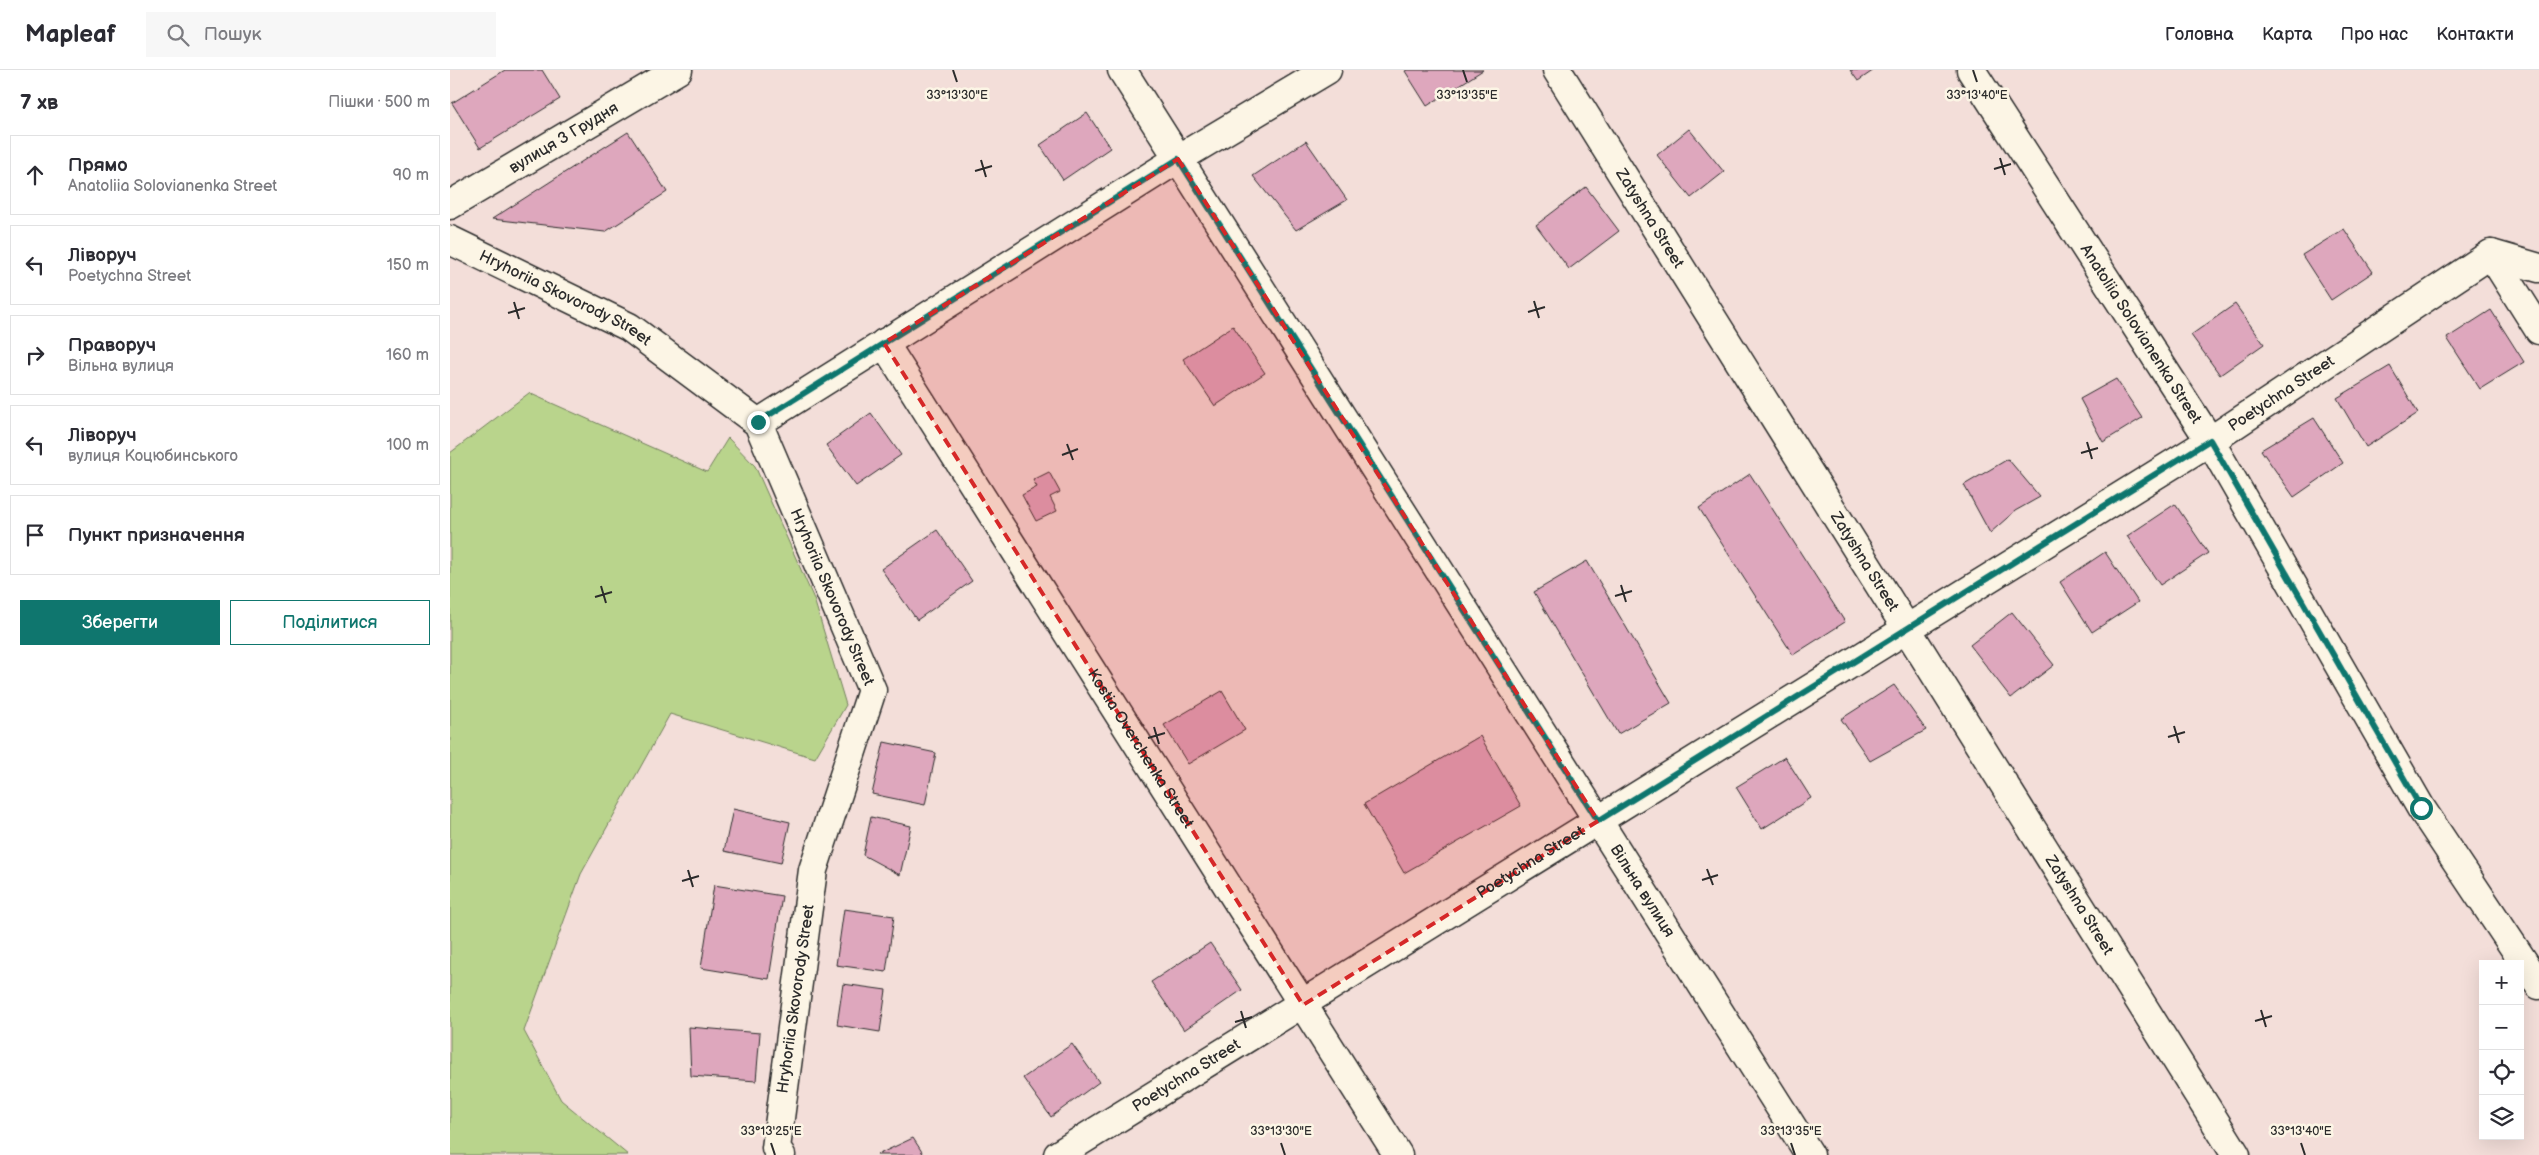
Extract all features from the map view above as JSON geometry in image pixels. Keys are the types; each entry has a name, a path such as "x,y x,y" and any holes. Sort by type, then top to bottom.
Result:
{"street":[{"name":"вулиця 3 Грудня","path":"450,205 678,70"},
{"name":"Вільна вулиця","path":"1122,70 1810,1155"},
{"path":"758,422 1178,159 1327,70"},
{"name":"Zatyshna Street","path":"1557,70 2236,1155"},
{"name":"Anatoliia Solovianenka Street","path":"1971,70 2210,440 2421,808 2539,985"},
{"name":"Hryhoriia Skovorody Street","path":"450,240 629,327 758,422 872,690 813,870 776,1148 781,1155"},
{"path":"2490,254 2539,268"},
{"path":"2490,254 2539,330"},
{"name":"Poetychna Street","path":"1058,1155 1303,1005 2210,440 2490,254"},
{"name":"Kostia Overchenka Street","path":"884,343 1398,1155"}],"highlighted area":[{"path":"1178,159 1598,821 1303,1005 884,343"}],"green space":[{"path":"529,393 707,472 728,438 755,466 814,599 846,705 815,758 670,714 581,874 524,1031 561,1100 628,1155 450,1155 450,453"}],"building":[{"path":"505,70 542,70 560,99 480,148 452,103"},
{"path":"1483,70 1427,106 1405,71"},
{"path":"1850,70 1874,70 1858,81"},
{"path":"1087,113 1110,148 1063,180 1040,145"},
{"path":"1689,129 1724,172 1691,198 1657,155"},
{"path":"628,132 667,192 605,232 492,219"},
{"path":"1306,141 1347,200 1296,230 1253,176"},
{"path":"1586,187 1619,231 1569,269 1536,225"},
{"path":"2344,229 2373,272 2331,300 2302,255"},
{"path":"2235,304 2264,344 2220,375 2191,335"},
{"path":"2491,310 2524,362 2480,389 2447,338"},
{"path":"1233,326 1265,373 1215,406 1183,359"},
{"path":"2390,366 2418,413 2366,447 2337,398"},
{"path":"2116,379 2142,418 2103,442 2080,399"},
{"path":"871,413 901,455 856,486 826,445"},
{"path":"2314,418 2343,463 2294,497 2261,450"},
{"path":"2008,459 2040,497 2015,511 1990,533 1964,485"},
{"path":"1049,472 1060,492 1050,497 1057,511 1036,521 1022,495 1037,487 1033,480"},
{"path":"1750,474 1845,622 1793,655 1699,508"},
{"path":"2175,504 2208,553 2160,585 2127,536"},
{"path":"937,530 972,581 917,620 881,569"},
{"path":"2105,552 2138,602 2092,632 2060,582"},
{"path":"1587,561 1671,703 1618,734 1534,592"},
{"path":"2012,612 2054,665 2011,698 1970,645"},
{"path":"1894,685 1926,730 1870,761 1841,719"},
{"path":"1222,691 1245,730 1188,764 1164,725"},
{"path":"1480,736 1521,806 1404,873 1364,804"},
{"path":"884,742 936,753 925,805 872,794"},
{"path":"1785,757 1811,798 1762,829 1736,787"},
{"path":"733,809 790,822 781,863 724,851"},
{"path":"871,817 911,826 900,875 863,855"},
{"path":"714,885 782,896 769,979 701,968"},
{"path":"844,909 894,916 886,972 836,965"},
{"path":"1210,943 1242,990 1184,1030 1151,982"},
{"path":"843,984 886,990 880,1032 837,1025"},
{"path":"689,1027 760,1033 756,1081 691,1076"},
{"path":"1072,1044 1099,1082 1051,1117 1023,1078"},
{"path":"913,1138 924,1155 877,1155"}],"route":[{"path":"758,422 1178,159 1598,821 2210,440 2421,808"}]}
